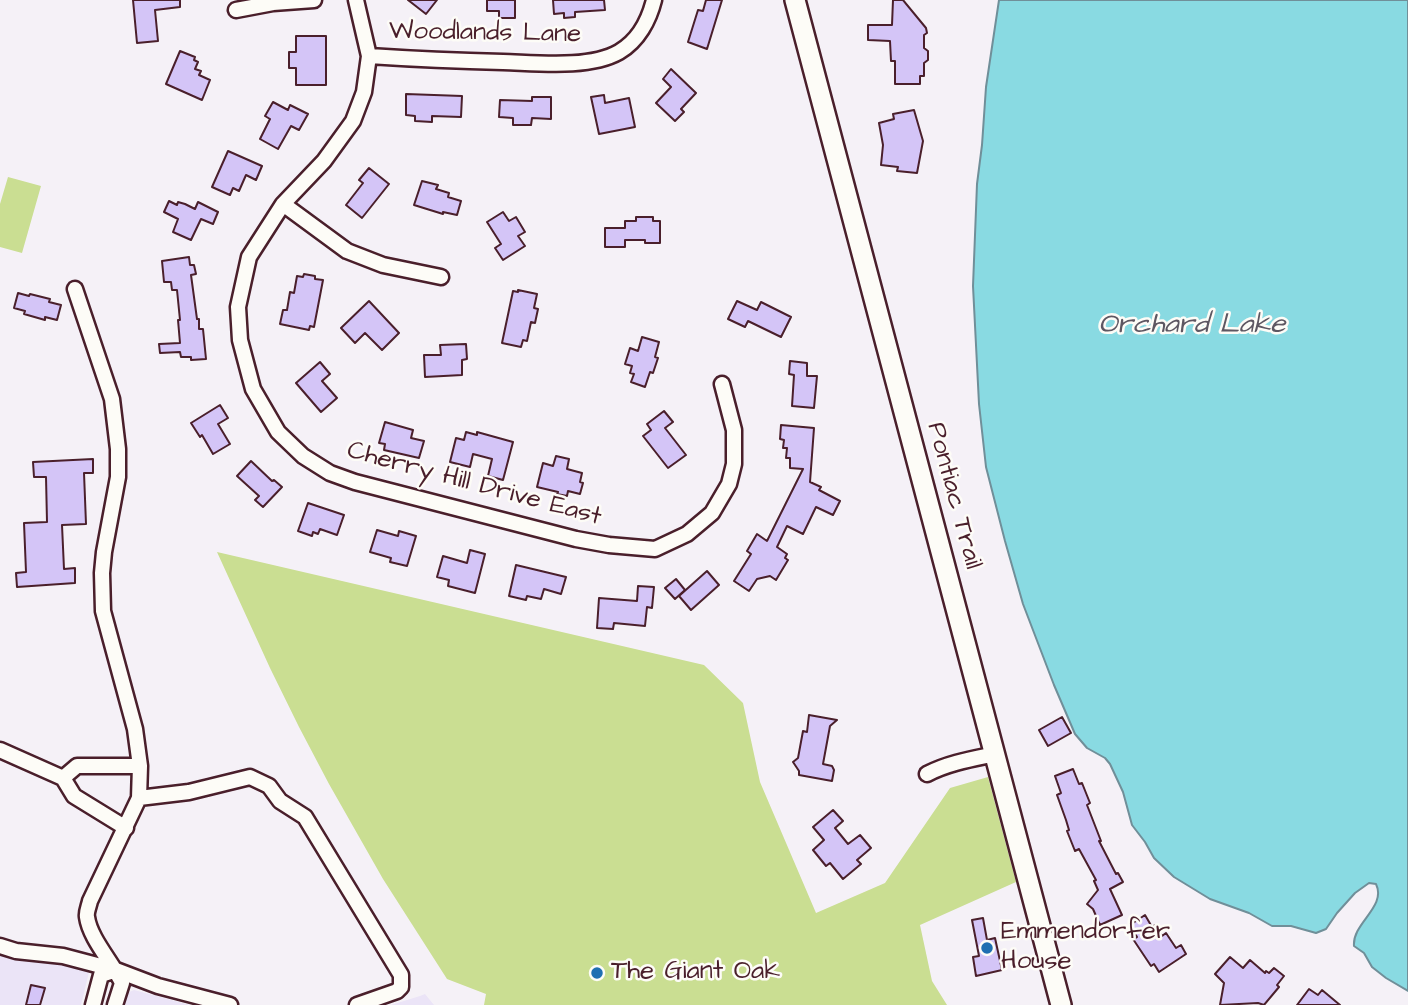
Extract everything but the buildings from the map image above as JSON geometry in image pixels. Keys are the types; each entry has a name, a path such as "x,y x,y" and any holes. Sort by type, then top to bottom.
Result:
{"main road":[{"name":"Pontiac Trail","path":"795,0 1061,1005"}],"street":[{"path":"236,10 273,3 314,0"},
{"name":"Cherry Hill Drive East","path":"356,0 369,57 364,92 353,121 324,161 283,204 249,257 237,307 240,340 253,389 278,432 303,456 330,473 370,487 576,540 655,549 687,534 712,513 729,484 734,464 734,430 722,384"},
{"name":"Woodlands Lane","path":"369,57 562,64 600,59 620,51 633,41 648,21 654,0"},
{"path":"283,204 347,251 383,265 441,278"},
{"path":"75,289 112,399 118,449 118,477 104,552 103,611 135,729 140,766 139,798 90,901 87,917 94,935 122,983 116,1005"},
{"path":"0,750 63,778 74,796 126,828"},
{"path":"927,775 937,769 996,754"},
{"path":"63,778 77,766 140,766"},
{"path":"139,798 188,792 250,777 269,786 280,802 305,817 401,975 401,987 397,991 357,1005"},
{"path":"0,946 16,951 63,956 230,1005"},
{"path":"93,1005 101,975 116,970"}],"shaded area":[{"path":"0,948 89,972 81,1005 0,1005"},
{"path":"134,990 190,1005 122,1005 125,994"},
{"path":"425,994 434,1005 391,1005 420,996"}],"green space":[{"path":"8,177 41,186 22,253 0,247 0,204"},
{"path":"217,552 704,665 743,703 760,782 816,913 885,883 950,788 988,777 1016,882 920,925 932,981 947,1005 484,1005 486,994 447,979 383,879 299,727"}],"water":[{"name":"Orchard Lake","path":"999,0 1408,0 1408,991 1372,967 1364,953 1354,946 1358,930 1377,900 1376,884 1369,883 1355,893 1326,929 1316,933 1291,926 1272,926 1249,913 1210,899 1174,877 1154,858 1132,825 1123,792 1110,764 1087,748 1075,734 1054,685 1023,604 1005,541 986,467 979,404 973,286 977,184 986,87"}],"place":[{"name":"Emmendorfer House","path":"987,948"},
{"name":"The Giant Oak","path":"597,973"}]}
